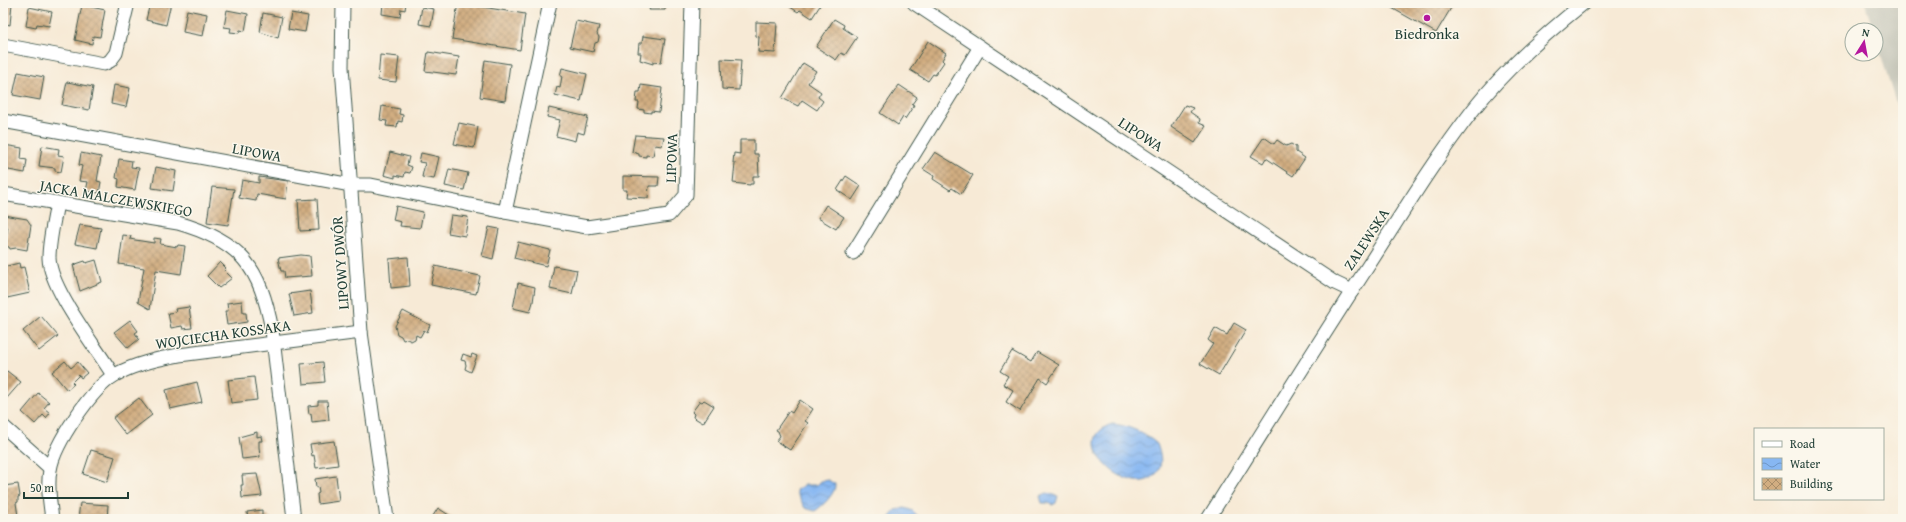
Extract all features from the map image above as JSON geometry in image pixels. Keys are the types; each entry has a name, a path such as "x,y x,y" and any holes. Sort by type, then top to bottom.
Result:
{"street":[{"path":"3,45 104,64 110,62 116,53 128,3"},
{"name":"LIPOWY DWÓR","path":"343,3 342,67 361,332 387,519"},
{"path":"505,212 550,3"},
{"name":"LIPOWA","path":"3,121 351,185 371,185 587,227 669,215 686,195 692,3"},
{"name":"LIPOWA","path":"914,3 1335,283 1352,291"},
{"name":"ZALEWSKA","path":"1208,519 1352,291 1430,171 1473,110 1543,35 1584,3"},
{"path":"853,253 980,47"},
{"name":"JACKA MALCZEWSKIEGO","path":"3,194 178,223 198,228 216,237 236,251 249,265 259,282 267,305 294,519"},
{"path":"57,203 50,241 49,259 52,275 59,291 114,375"},
{"name":"WOJCIECHA KOSSAKA","path":"52,519 48,484 50,468 56,452 77,414 96,392 114,375 155,360 361,332"},
{"path":"3,426 50,468"}],"shaded area":[{"path":"1865,3 1903,3 1903,126 1883,62 1884,22 1871,22"}],"water":[{"path":"1112,424 1136,430 1157,444 1161,461 1159,469 1154,476 1143,481 1130,480 1117,474 1106,465 1098,454 1095,442 1099,432"},
{"path":"828,480 835,484 835,488 828,499 815,511 805,508 796,490 804,485 817,485 821,481"},
{"path":"1047,493 1058,496 1056,503 1052,505 1049,503 1042,503 1040,496"},
{"path":"905,508 913,511 921,519 888,519 896,510"}],"building":[{"path":"3,3 12,3 10,25 3,23"},
{"path":"150,3 171,3 166,25 146,20"},
{"path":"383,3 406,3 405,10 401,9 400,17 382,14"},
{"path":"458,3 525,14 520,50 452,39"},
{"path":"644,3 666,3 665,10 649,10 650,8 644,7"},
{"path":"784,3 821,4 812,18 800,10 798,12"},
{"name":"Biedronka","path":"1383,3 1454,3 1436,33"},
{"path":"82,5 105,10 100,37 93,36 92,44 75,40"},
{"path":"29,7 52,12 49,26 37,24 36,28 26,26"},
{"path":"422,7 434,9 431,26 419,24"},
{"path":"187,10 207,14 203,36 183,32"},
{"path":"227,10 248,14 245,31 240,30 239,33 230,32 231,28 224,27"},
{"path":"263,13 282,17 278,38 260,32"},
{"path":"291,13 308,16 305,32 288,29"},
{"path":"834,19 844,25 843,28 857,37 845,55 841,53 836,60 816,47"},
{"path":"576,21 599,26 597,34 599,37 598,42 595,43 593,52 570,47"},
{"path":"756,22 777,23 775,53 758,52 759,37 756,36"},
{"path":"643,36 665,39 661,63 653,62 653,64 640,60 641,53 638,53 639,43 642,43"},
{"path":"928,41 946,53 942,60 944,62 935,75 933,74 928,81 910,70"},
{"path":"428,52 459,57 456,75 425,71"},
{"path":"380,55 399,57 396,82 378,80"},
{"path":"721,59 741,60 739,90 722,89"},
{"path":"485,60 510,64 505,101 480,97"},
{"path":"803,63 816,71 808,83 821,92 818,97 823,101 817,110 802,100 798,106 782,98"},
{"path":"562,68 587,74 581,101 555,95 557,87 560,88"},
{"path":"18,72 44,77 40,100 13,95"},
{"path":"67,82 93,87 89,110 62,105"},
{"path":"114,85 130,88 126,107 111,104"},
{"path":"641,85 662,88 659,112 644,112 644,110 638,109 639,102 636,102 637,92 640,92"},
{"path":"899,85 917,97 905,119 903,117 898,125 880,113"},
{"path":"1185,105 1193,108 1190,112 1200,119 1199,123 1206,126 1195,143 1171,127"},
{"path":"382,106 400,109 399,114 403,115 402,122 398,121 397,127 386,126 387,121 380,120"},
{"path":"549,108 588,117 584,134 577,132 575,141 556,136 560,120 547,117"},
{"path":"459,123 478,127 474,148 454,144"},
{"path":"635,135 664,137 662,146 655,145 653,156 639,156 639,154 632,152"},
{"path":"1264,137 1274,144 1277,140 1286,146 1291,144 1296,147 1296,152 1305,158 1293,176 1266,158 1263,163 1251,156"},
{"path":"740,140 754,140 754,154 758,154 759,176 753,176 753,184 750,185 733,183 735,163 733,163 734,153 740,154"},
{"path":"4,145 22,148 21,159 27,160 25,173 3,169"},
{"path":"42,146 59,149 58,155 64,156 61,172 55,171 55,168 39,166"},
{"path":"390,152 409,157 407,165 412,167 410,173 405,172 404,177 395,175 395,178 384,175"},
{"path":"935,152 973,175 961,194 952,188 950,190 933,179 934,176 923,169"},
{"path":"81,153 101,157 97,181 101,182 99,193 86,191 88,182 79,181 82,166 79,165"},
{"path":"421,153 439,157 434,179 422,177 425,163 419,162"},
{"path":"119,159 132,161 131,167 139,168 135,190 118,187 119,179 116,178"},
{"path":"156,167 176,171 173,191 152,188"},
{"path":"449,169 468,173 464,190 445,186"},
{"path":"623,176 659,177 658,186 649,186 648,198 626,197 627,190 623,190"},
{"path":"846,176 861,186 852,200 837,190"},
{"path":"259,177 288,181 286,199 257,194 256,201 239,198 242,180 259,183"},
{"path":"212,187 234,189 228,225 207,222"},
{"path":"317,199 319,230 300,231 298,200"},
{"path":"826,205 844,217 836,229 818,218"},
{"path":"396,206 423,212 420,228 400,226 401,222 393,220"},
{"path":"3,215 27,219 31,225 27,250 16,248 10,249 9,247 4,246 8,227 3,226"},
{"path":"451,215 468,217 465,236 448,233"},
{"path":"80,225 101,228 97,248 75,244"},
{"path":"489,227 499,229 493,259 482,256"},
{"path":"123,235 131,236 130,239 135,240 154,243 154,238 161,239 160,244 177,247 178,245 185,246 181,274 156,270 150,309 138,302 144,268 119,264"},
{"path":"518,242 550,250 546,266 514,258"},
{"path":"301,255 310,256 312,276 285,278 284,271 281,271 278,258"},
{"path":"408,257 410,286 391,288 389,259"},
{"path":"96,260 102,282 80,291 73,265 85,261 86,263"},
{"path":"220,262 226,268 224,270 232,278 219,288 207,276"},
{"path":"19,263 20,268 24,267 30,293 7,298 3,280 3,267"},
{"path":"435,266 480,276 476,294 431,285"},
{"path":"554,266 577,270 572,294 550,289"},
{"path":"518,283 535,287 530,312 513,308"},
{"path":"310,291 313,313 294,316 289,294"},
{"path":"242,301 243,313 246,313 247,322 227,325 225,311 228,311 227,303"},
{"path":"189,307 192,328 183,329 182,326 171,328 168,313 176,312 175,309"},
{"path":"403,311 430,325 427,332 424,330 420,337 416,335 415,339 411,341 407,339 403,340 401,336 397,334 395,326"},
{"path":"41,316 58,336 39,351 23,331"},
{"path":"130,320 138,331 135,333 139,339 128,348 114,332"},
{"path":"1234,323 1246,330 1219,375 1200,364 1213,344 1208,340 1215,328 1227,335"},
{"path":"1012,351 1031,362 1037,352 1059,365 1047,383 1040,378 1020,411 1006,402 1013,390 1003,384 1008,376 1000,371"},
{"path":"463,354 471,357 472,354 477,356 471,372 465,369 465,361 461,360"},
{"path":"65,361 71,368 78,362 87,373 81,378 79,375 72,382 74,384 67,390 52,372"},
{"path":"323,362 325,382 303,384 301,364"},
{"path":"7,371 21,382 7,398 3,395 3,375"},
{"path":"254,377 257,400 231,403 228,380"},
{"path":"197,382 202,402 170,409 166,390"},
{"path":"38,393 49,402 44,408 50,413 46,418 43,415 35,424 22,412"},
{"path":"139,398 152,415 126,435 113,418"},
{"path":"704,400 714,406 703,423 693,417 694,414 692,412 700,401 702,402"},
{"path":"800,400 813,409 805,421 808,423 790,450 776,441 780,436 776,430 789,411 792,413"},
{"path":"318,401 327,401 329,420 312,422 311,413 309,414 308,406 318,405"},
{"path":"257,432 257,437 261,436 262,441 259,441 260,457 242,459 239,437"},
{"path":"334,441 338,465 316,468 314,455 312,456 310,444"},
{"path":"91,450 115,457 107,482 83,474"},
{"path":"257,474 262,496 242,498 242,475"},
{"path":"336,476 339,501 318,504 317,494 319,493 318,487 316,487 315,479"},
{"path":"18,484 20,496 18,497 18,502 16,503 18,516 3,518 3,488 4,486"},
{"path":"80,503 108,505 107,519 78,519"},
{"path":"438,508 455,519 431,519"},
{"path":"262,510 262,517 269,516 269,519 248,519 247,512"}],"place":[{"name":"Biedronka","path":"1427,18"}]}
